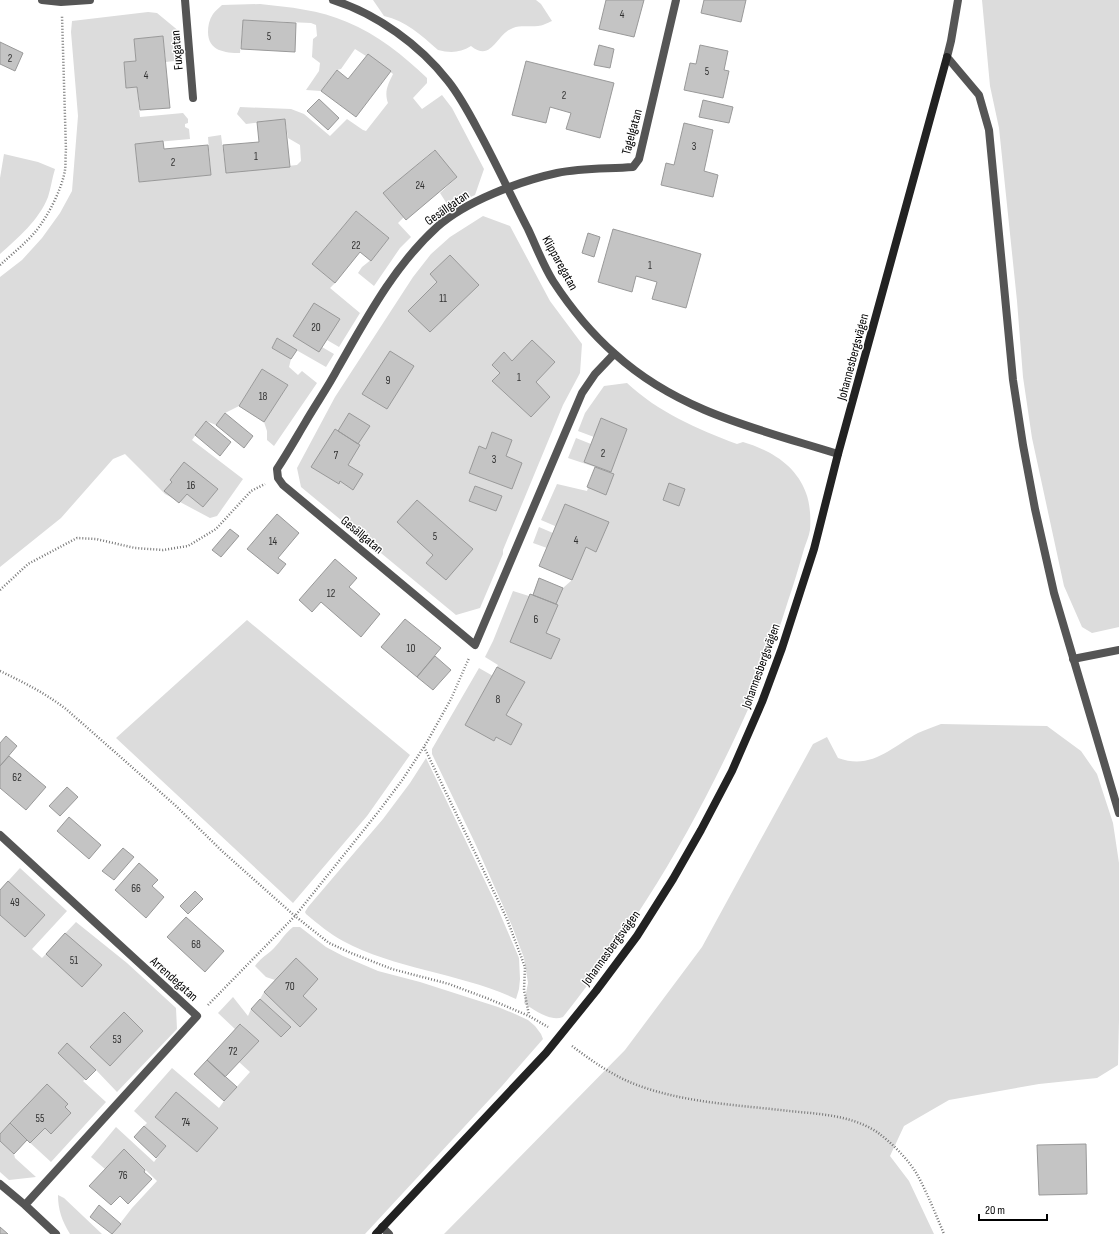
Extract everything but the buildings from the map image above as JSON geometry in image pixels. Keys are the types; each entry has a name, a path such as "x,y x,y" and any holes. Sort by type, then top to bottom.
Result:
{"street":[{"path":"42,0 61,2 90,0"},
{"name":"Fuxgatan","path":"185,0 193,98"},
{"name":"Klipparegatan","path":"333,0 344,2 400,35 428,58 448,81 464,104 552,279 571,307 614,354 638,374 665,392 694,406 729,420 838,454"},
{"name":"Tagelgatan","path":"507,188 557,173 587,169 633,167 639,159 676,0"},
{"name":"Johannesbergsvägen","path":"376,1234 546,1053 596,991 637,936 673,879 701,830 732,770 762,702 782,648 814,549 838,454 948,57 958,0"},
{"path":"948,57 979,95 989,130 1013,380 1035,509 1054,593 1119,813"},
{"name":"Gesällgatan","path":"475,645 289,490 278,478 277,469 365,320 403,264 438,226 468,205 507,188"},
{"path":"475,645 582,393 595,374 614,354"},
{"path":"1073,659 1119,650"},
{"name":"Arrendegatan","path":"0,835 197,1016 25,1205"},
{"path":"0,1184 56,1234"},
{"path":"382,1227 389,1234"}],"path":[{"path":"0,265 37,230 50,209 61,186 65,170 66,151 61,2"},
{"path":"0,590 28,564 77,538 96,539 135,548 163,550 188,546 216,529 251,491 278,478"},
{"path":"197,1016 295,916 403,779 424,747 451,699 475,645"},
{"path":"0,671 42,692 66,709 175,805 223,852 295,916 329,942 351,953 392,969 449,984 529,1016 547,1026 593,1062 637,1085 662,1093 696,1100 827,1115 855,1121 865,1125 878,1133 904,1157 917,1175 944,1234"},
{"path":"424,747 507,920 525,967 524,990 529,1016"}],"shaded area":[{"path":"373,0 536,0 541,4 552,21 540,26 513,28 507,31 494,46 484,51 478,50 471,46 455,52 447,52 438,50 419,34 399,21 384,16"},
{"path":"982,0 1119,0 1119,627 1092,633 1082,627 1064,586 1032,438 1023,377 1017,301 999,128 990,86"},
{"path":"260,4 315,12 347,22 379,39 418,70 427,78 427,83 413,98 422,109 442,95 452,108 484,169 475,195 449,207 440,193 457,177 434,150 384,193 404,217 398,223 411,237 400,248 374,286 358,273 389,238 356,211 312,264 335,283 330,288 360,313 339,347 327,340 322,347 334,354 326,367 277,339 272,348 291,359 289,367 298,375 302,371 317,383 274,446 267,440 267,431 264,422 288,385 262,369 239,406 225,413 216,425 206,421 192,440 243,479 217,516 210,518 165,494 125,454 113,459 61,518 0,567 0,277 22,260 42,238 60,213 72,191 78,116 71,32 72,21 148,12 157,13 180,32 182,60 166,62 163,36 134,39 136,61 124,62 126,88 137,87 140,117 183,113 188,119 188,123 185,124 185,127 189,129 190,139 135,144 139,182 211,175 208,137 221,135 226,173 297,165 301,161 300,145 288,138 285,119 246,124 237,114 240,107 291,109 304,114 330,136 347,119 366,131 388,103 388,85 393,74 368,54 366,56 355,49 341,69 337,70 321,91 306,90 319,71 320,63 312,57 313,39 317,36 316,25 311,23 243,20 240,53 218,50 214,47 209,38 209,23 213,14 222,5"},
{"path":"4,154 38,162 55,169 48,197 34,221 0,254 0,178"},
{"path":"483,216 510,226 550,301 582,344 580,373 563,405 480,608 456,615 301,487 297,468 335,397 413,277 431,254 450,237"},
{"path":"627,383 652,403 693,426 737,444 743,442 753,445 781,460 796,474 802,483 810,511 810,530 763,673 718,774 662,875 617,944 563,1017 553,1018 532,1009 524,1003 528,983 524,958 512,926 475,843 432,754 432,749 479,668 493,676 498,665 485,657 513,591 529,596 530,594 533,594 539,578 563,588 572,580 539,566 547,548 533,543 539,527 553,533 555,526 541,520 557,484 587,491 595,467 568,458 576,438 591,444 594,437 578,431 585,413 604,386"},
{"path":"247,620 410,755 367,816 293,903 116,738"},
{"path":"941,724 1047,726 1081,751 1097,774 1113,823 1119,863 1118,1065 1097,1078 1039,1084 949,1100 904,1126 890,1156 909,1181 934,1234 444,1234 625,1050 702,947 813,744 827,737 838,758 850,761 861,761 880,756 918,733"},
{"path":"426,758 495,902 519,958 520,979 516,999 473,983 385,959 364,951 333,935 305,912 383,819 410,783"},
{"path":"20,868 67,911 32,949 42,958 76,922 127,963 176,1008 177,1029 117,1092 96,1070 83,1081 106,1102 51,1162 27,1140 14,1154 15,1158 36,1177 9,1180 0,1172 0,890"},
{"path":"293,927 300,927 326,947 378,971 420,982 498,1007 515,1014 528,1020 535,1026 543,1039 502,1086 365,1234 112,1234 132,1208 157,1181 124,1149 105,1169 91,1157 116,1127 154,1162 166,1146 144,1126 147,1123 134,1111 172,1068 219,1108 250,1072 239,1062 258,1041 241,1024 236,1030 218,1013 233,997 248,1016 251,1009 275,980 266,977 255,966"},
{"path":"58,1195 64,1198 102,1234 70,1234 61,1215"}]}
